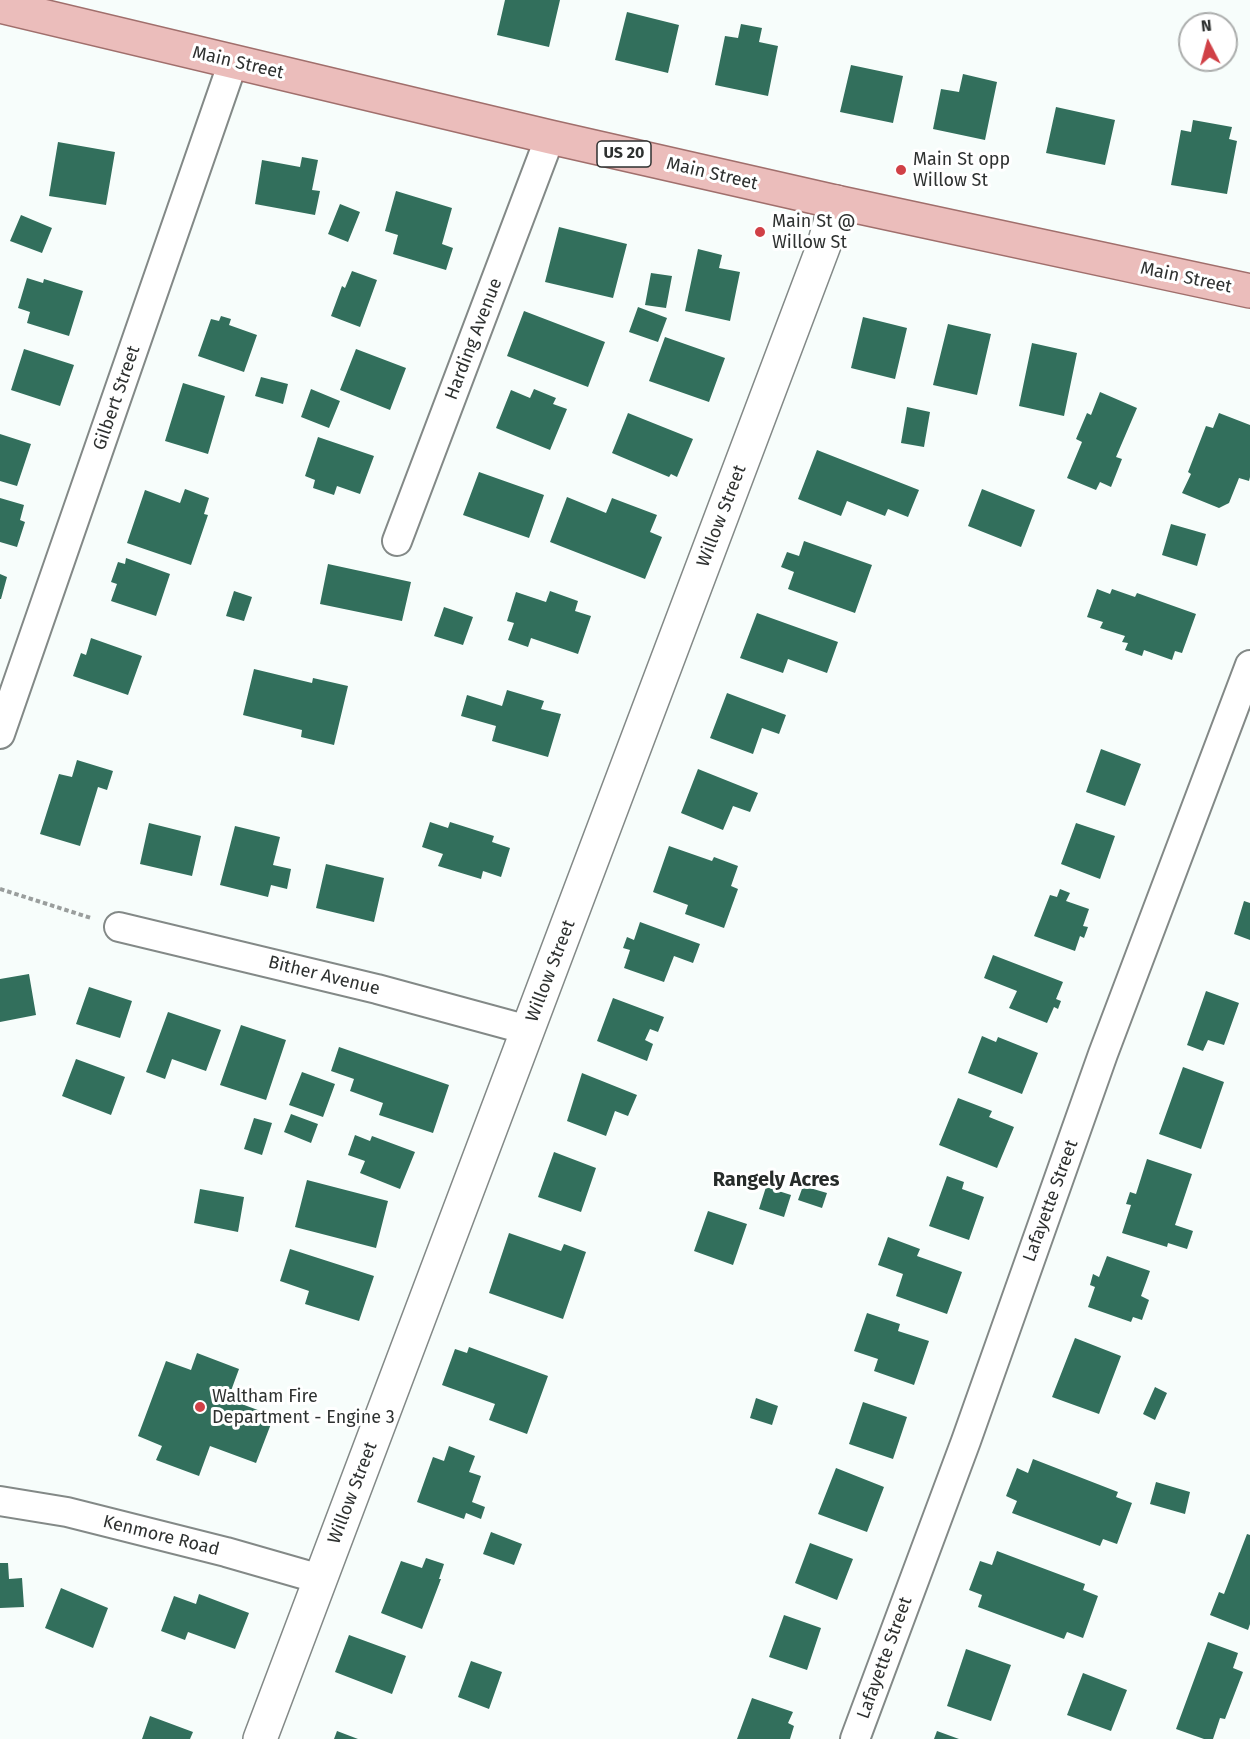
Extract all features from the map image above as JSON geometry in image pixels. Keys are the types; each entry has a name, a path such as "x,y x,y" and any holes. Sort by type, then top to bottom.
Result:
{"main road":[{"name":"Main Street","path":"0,6 550,137 836,202 1250,291"}],"street":[{"name":"Gilbert Street","path":"0,734 233,62"},
{"name":"Harding Avenue","path":"397,541 550,137"},
{"name":"Willow Street","path":"260,1739 824,245 836,202"},
{"name":"Lafayette Street","path":"855,1739 966,1441 1103,1054 1250,665"},
{"name":"Bither Avenue","path":"119,927 377,988 528,1030"},
{"name":"Kenmore Road","path":"0,1501 67,1512 226,1552 320,1579"}],"path":[{"path":"0,889 119,927"}],"building":[{"path":"505,0 560,0 549,47 497,35"},
{"path":"627,12 679,25 668,73 615,60"},
{"path":"741,24 762,28 759,42 778,46 768,96 715,85 725,36 738,38"},
{"path":"851,65 903,76 893,123 840,112"},
{"path":"963,74 997,82 985,140 933,129 941,89 959,92"},
{"path":"1056,107 1115,120 1105,165 1046,153"},
{"path":"1193,120 1232,127 1229,139 1237,141 1227,194 1171,185 1181,130 1191,132"},
{"path":"58,142 115,152 106,205 49,196"},
{"path":"302,157 318,160 312,190 320,191 315,215 255,204 262,160 300,167"},
{"path":"396,191 452,208 442,244 453,248 446,270 393,254 398,235 385,231"},
{"path":"340,204 360,212 348,242 328,234"},
{"path":"21,215 52,228 42,253 10,241"},
{"path":"559,227 627,244 613,298 545,282"},
{"path":"698,249 722,255 719,268 740,272 730,321 685,311"},
{"path":"352,271 377,280 360,327 331,316 342,286 345,288"},
{"path":"651,273 672,276 666,308 645,305"},
{"path":"27,278 43,283 44,279 83,291 69,336 27,323 30,312 18,308"},
{"path":"638,307 667,318 658,342 629,332"},
{"path":"524,311 605,342 588,387 507,356"},
{"path":"221,316 231,319 229,325 257,335 244,372 198,356 211,319 219,321"},
{"path":"863,317 907,328 895,379 851,368"},
{"path":"948,324 991,334 977,395 933,385"},
{"path":"665,337 725,358 709,402 649,381"},
{"path":"1032,343 1077,353 1064,416 1019,406"},
{"path":"24,349 74,365 60,406 11,390"},
{"path":"356,349 406,368 390,410 340,390"},
{"path":"261,377 288,384 283,404 255,396"},
{"path":"183,383 225,396 208,454 165,441"},
{"path":"311,389 340,401 329,428 301,417"},
{"path":"534,389 556,398 553,404 567,409 550,450 496,428 511,390 530,398"},
{"path":"1100,392 1137,408 1116,457 1122,459 1111,487 1100,482 1096,490 1067,478 1082,442 1076,439 1087,413 1091,415"},
{"path":"907,407 930,412 924,447 901,443"},
{"path":"628,413 693,439 677,477 671,474 669,477 612,453"},
{"path":"1219,413 1250,425 1250,477 1249,481 1239,478 1229,503 1219,508 1182,493 1191,474 1188,472 1206,426 1213,428"},
{"path":"0,434 31,444 17,486 0,481"},
{"path":"318,437 374,456 360,494 337,486 334,495 313,488 315,480 305,476"},
{"path":"817,450 919,490 908,517 888,509 885,516 847,501 841,516 798,499"},
{"path":"479,472 544,495 529,538 463,515"},
{"path":"185,489 209,498 204,514 208,515 191,565 127,543 145,490 180,503"},
{"path":"982,489 1035,510 1021,547 968,526"},
{"path":"567,497 606,513 612,498 657,515 650,532 662,537 645,579 550,542"},
{"path":"0,498 24,505 20,520 25,522 17,547 0,542"},
{"path":"1171,524 1206,534 1197,566 1162,555"},
{"path":"804,541 872,565 855,613 788,589 794,572 781,567 787,552 799,556"},
{"path":"126,558 170,574 156,616 111,601 117,584 111,582 118,562 125,564"},
{"path":"328,564 411,582 402,621 320,604"},
{"path":"0,574 7,577 1,599 0,599"},
{"path":"1097,589 1110,594 1112,589 1135,597 1137,593 1196,614 1182,653 1175,651 1172,660 1144,650 1142,656 1125,650 1128,643 1122,642 1125,636 1100,628 1103,622 1087,617"},
{"path":"234,591 252,597 244,621 226,616"},
{"path":"550,591 578,601 575,611 591,616 578,654 531,638 528,647 508,640 514,623 507,621 516,592 546,602"},
{"path":"444,607 473,617 463,645 434,636"},
{"path":"757,613 838,642 827,673 788,659 783,673 740,658"},
{"path":"91,638 142,656 128,695 73,676 81,653 86,655"},
{"path":"254,669 312,683 313,678 348,686 334,745 301,737 302,730 243,715"},
{"path":"507,690 544,701 541,709 561,714 548,757 492,741 496,726 461,716 467,695 502,706"},
{"path":"727,693 786,715 779,734 762,728 753,754 710,738"},
{"path":"1101,749 1141,764 1125,806 1086,792"},
{"path":"77,760 113,771 107,790 98,787 80,846 40,834 59,774 72,777"},
{"path":"698,769 758,793 750,812 733,806 723,830 681,813"},
{"path":"430,822 448,828 450,822 494,836 492,842 510,848 501,877 483,871 481,879 438,866 443,854 422,847"},
{"path":"149,823 201,836 192,876 140,864"},
{"path":"1076,823 1115,836 1100,879 1061,864"},
{"path":"235,826 280,837 273,865 291,869 287,889 271,885 268,897 220,885"},
{"path":"669,846 712,861 714,857 738,866 731,886 738,889 724,928 685,914 688,905 653,892"},
{"path":"326,864 384,878 374,922 316,908"},
{"path":"1060,889 1070,893 1066,901 1089,909 1083,926 1088,927 1084,938 1080,936 1075,951 1034,936 1050,895 1057,897"},
{"path":"1244,901 1250,903 1250,940 1234,934"},
{"path":"640,922 700,944 693,963 674,956 664,982 624,968 630,950 623,948 627,937 634,940"},
{"path":"993,955 1063,982 1056,999 1061,1001 1058,1009 1054,1007 1047,1023 1009,1008 1017,991 984,978"},
{"path":"29,974 36,1015 0,1022 0,979"},
{"path":"89,987 132,1001 120,1038 76,1024"},
{"path":"1206,991 1239,1003 1224,1045 1208,1040 1203,1051 1187,1045"},
{"path":"613,998 664,1017 658,1032 650,1029 645,1040 653,1044 647,1061 597,1041"},
{"path":"168,1012 221,1030 206,1071 172,1059 165,1079 146,1072"},
{"path":"241,1025 286,1040 266,1100 220,1085"},
{"path":"982,1036 996,1042 998,1037 1038,1053 1022,1094 968,1073"},
{"path":"339,1047 449,1085 433,1133 379,1115 383,1103 350,1091 354,1079 331,1071"},
{"path":"76,1059 125,1077 111,1115 62,1096"},
{"path":"1183,1067 1224,1082 1201,1149 1159,1134"},
{"path":"302,1072 335,1084 323,1117 289,1105"},
{"path":"582,1073 637,1095 628,1116 615,1111 606,1136 567,1121"},
{"path":"958,1098 992,1111 989,1117 1014,1127 997,1168 939,1145"},
{"path":"291,1114 318,1124 311,1143 284,1132"},
{"path":"254,1118 272,1123 262,1155 244,1149"},
{"path":"355,1135 370,1141 372,1136 415,1152 400,1189 360,1173 365,1161 348,1155"},
{"path":"554,1152 596,1168 581,1212 538,1197"},
{"path":"1147,1159 1192,1174 1175,1225 1193,1231 1187,1249 1168,1243 1167,1247 1122,1233 1131,1205 1126,1204 1130,1192 1136,1194"},
{"path":"947,1176 964,1182 962,1189 984,1197 969,1240 929,1226"},
{"path":"307,1180 388,1201 376,1248 295,1227"},
{"path":"803,1186 827,1193 822,1208 798,1200"},
{"path":"766,1187 791,1195 784,1217 759,1209"},
{"path":"200,1189 244,1197 238,1232 194,1223"},
{"path":"708,1211 747,1224 733,1265 694,1251"},
{"path":"509,1233 561,1251 564,1244 586,1252 563,1319 489,1293"},
{"path":"888,1237 920,1249 917,1256 962,1272 947,1314 896,1296 903,1274 878,1265"},
{"path":"290,1249 374,1276 359,1321 305,1304 309,1291 280,1281"},
{"path":"1107,1256 1150,1271 1141,1296 1149,1300 1142,1320 1133,1317 1131,1322 1088,1307 1095,1287 1090,1285 1093,1274 1099,1277"},
{"path":"867,1313 900,1324 898,1331 929,1341 914,1385 874,1371 878,1359 854,1351"},
{"path":"1075,1338 1121,1356 1099,1414 1052,1397"},
{"path":"469,1347 548,1376 527,1434 489,1420 495,1404 442,1385 455,1349 467,1353"},
{"name":"Waltham Fire Department - Engine 3","path":"197,1353 239,1369 228,1399 274,1416 256,1463 210,1446 199,1476 156,1460 162,1446 138,1436 166,1361 191,1370"},
{"path":"1155,1387 1167,1393 1155,1420 1143,1414"},
{"path":"756,1398 778,1406 772,1425 750,1418"},
{"path":"863,1402 907,1417 893,1459 849,1444"},
{"path":"449,1446 475,1456 469,1472 481,1476 472,1502 485,1507 481,1519 466,1513 464,1519 417,1502 433,1457 444,1461"},
{"path":"1033,1459 1118,1492 1116,1497 1132,1503 1117,1544 1103,1539 1100,1546 1012,1513 1017,1501 1006,1496 1017,1468 1028,1473"},
{"path":"836,1468 884,1487 867,1532 818,1514"},
{"path":"1156,1482 1190,1492 1185,1514 1150,1504"},
{"path":"491,1532 522,1544 514,1565 483,1554"},
{"path":"1247,1534 1250,1535 1250,1624 1248,1630 1210,1615 1219,1592 1224,1594"},
{"path":"810,1543 853,1559 837,1600 795,1583"},
{"path":"997,1551 1085,1584 1083,1590 1098,1596 1083,1638 1067,1632 1064,1639 978,1607 982,1595 969,1590 980,1561 992,1565"},
{"path":"426,1558 444,1564 439,1579 441,1579 422,1629 381,1613 401,1561 422,1568"},
{"path":"0,1563 8,1563 9,1579 22,1578 24,1607 0,1608"},
{"path":"61,1588 108,1608 93,1648 45,1628"},
{"path":"199,1594 249,1613 235,1649 188,1632 185,1640 161,1631 174,1596 196,1604"},
{"path":"784,1615 821,1628 807,1670 769,1657"},
{"path":"349,1635 406,1656 392,1694 335,1672"},
{"path":"1208,1642 1238,1653 1233,1668 1243,1672 1225,1719 1220,1718 1213,1739 1204,1739 1176,1729"},
{"path":"966,1649 1011,1665 991,1721 947,1706"},
{"path":"471,1661 502,1672 489,1709 458,1697"},
{"path":"1083,1673 1127,1690 1111,1731 1067,1715"},
{"path":"752,1698 793,1712 788,1723 794,1726 790,1739 737,1739"},
{"path":"150,1716 193,1732 190,1739 142,1739"},
{"path":"337,1731 358,1739 334,1739"},
{"path":"937,1731 959,1739 934,1739"}],"place":[{"name":"Main St opp Willow St","path":"901,170"},
{"name":"Main St @ Willow St","path":"760,232"},
{"name":"Waltham Fire Department - Engine 3","path":"200,1407"}],"district":[{"name":"Rangely Acres","path":"776,1180"}]}
